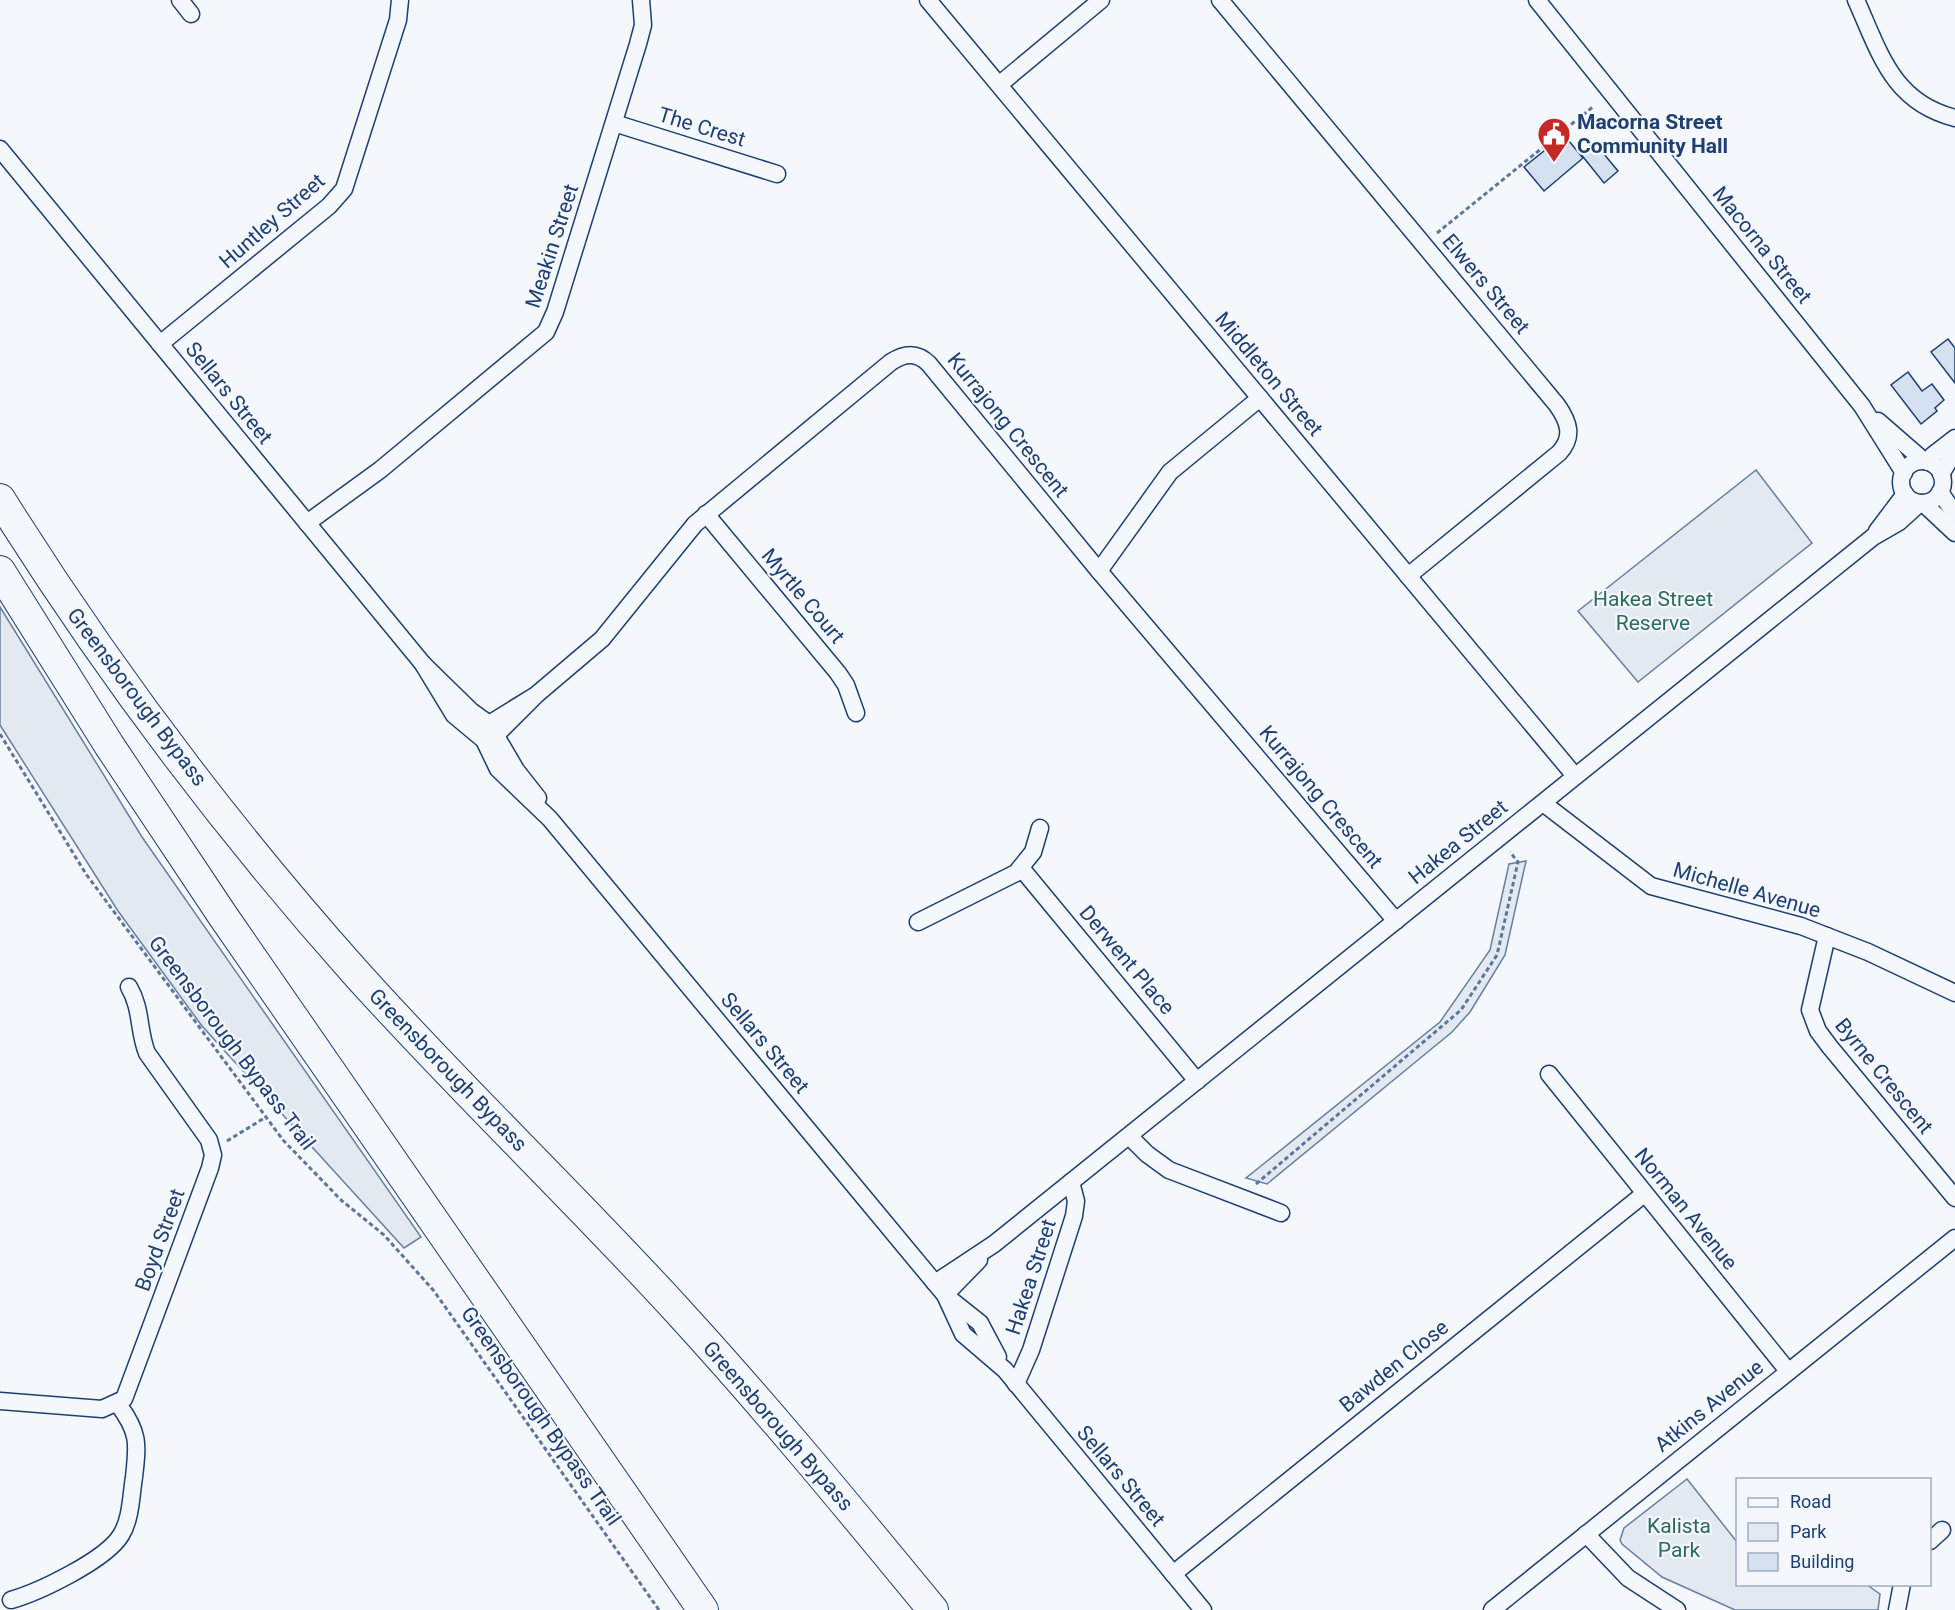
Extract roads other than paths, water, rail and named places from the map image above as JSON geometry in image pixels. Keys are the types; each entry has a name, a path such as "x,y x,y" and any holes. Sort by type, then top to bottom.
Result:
{"highway":[{"name":"Greensborough Bypass","path":"0,500 40,563 118,675 253,852 307,917 432,1056 678,1311 845,1503 933,1610"},
{"name":"Greensborough Bypass","path":"0,571 108,746 223,916 703,1610"}],"street":[{"path":"180,0 191,14"},
{"name":"Huntley Street","path":"160,344 329,206 344,189 398,20 400,0"},
{"name":"Meakin Street","path":"311,528 546,332 555,312 643,25 641,0"},
{"name":"Middleton Street","path":"928,0 1575,776"},
{"path":"1000,84 1101,0"},
{"name":"Elwers Street","path":"1220,0 1557,405 1568,424 1569,437 1559,453 1408,576"},
{"name":"Macorna Street","path":"1537,0 1862,406 1904,472"},
{"path":"1856,0 1885,63 1899,85 1921,105 1955,118"},
{"name":"The Crest","path":"614,123 777,174"},
{"name":"Sellars Street","path":"0,149 423,664 454,715 490,733 498,769 550,819 940,1289 963,1334 1005,1370 1203,1610"},
{"name":"Kurrajong Crescent","path":"490,733 602,639 676,545 706,514 891,362 903,356 916,355 929,364 1099,571 1396,921"},
{"path":"1099,571 1170,472 1260,398"},
{"name":"Macorna Street","path":"1862,406 1926,462"},
{"path":"1955,438 1926,462 1912,464 1904,472 1901,484 1905,494 1921,503 1955,533"},
{"path":"1941,474 1955,451"},
{"path":"1921,503 1936,498 1943,480 1941,474 1926,462"},
{"path":"1940,492 1955,514"},
{"name":"Hakea Street","path":"1873,537 1905,494"},
{"name":"Hakea Street","path":"940,1289 1873,537 1899,522 1921,503"},
{"name":"Myrtle Court","path":"706,514 838,673 846,685 856,713"},
{"name":"Michelle Avenue","path":"1543,803 1651,886 1801,926 1955,993"},
{"path":"918,922 974,896 1022,869 1033,852 1040,828"},
{"name":"Derwent Place","path":"1022,869 1197,1081"},
{"name":"Byrne Crescent","path":"1827,936 1810,1000 1812,1020 1830,1047 1955,1198"},
{"name":"Boyd Street","path":"118,1404 124,1399 133,1381 210,1168 213,1149 201,1128 147,1053 142,1041 140,1010 129,987"},
{"name":"Norman Avenue","path":"1550,1074 1788,1371"},
{"path":"1129,1136 1147,1154 1169,1170 1281,1213"},
{"name":"Hakea Street","path":"1016,1384 1031,1350 1074,1216 1076,1201 1071,1182"},
{"name":"Bawden Close","path":"1173,1574 1644,1194"},
{"name":"Atkins Avenue","path":"1492,1610 1955,1238"},
{"path":"0,1401 102,1409 118,1404 130,1420 137,1438 128,1519 123,1534 111,1547 51,1586 11,1600"},
{"path":"1586,1534 1628,1578 1660,1602 1677,1610"},
{"path":"1897,1610 1902,1586"}],"place":[{"name":"Macorna Street Community Hall","path":"1554,163"}],"park label":[{"name":"Hakea Street Reserve","path":"1653,611"},
{"name":"Kalista Park","path":"1679,1538"}]}
